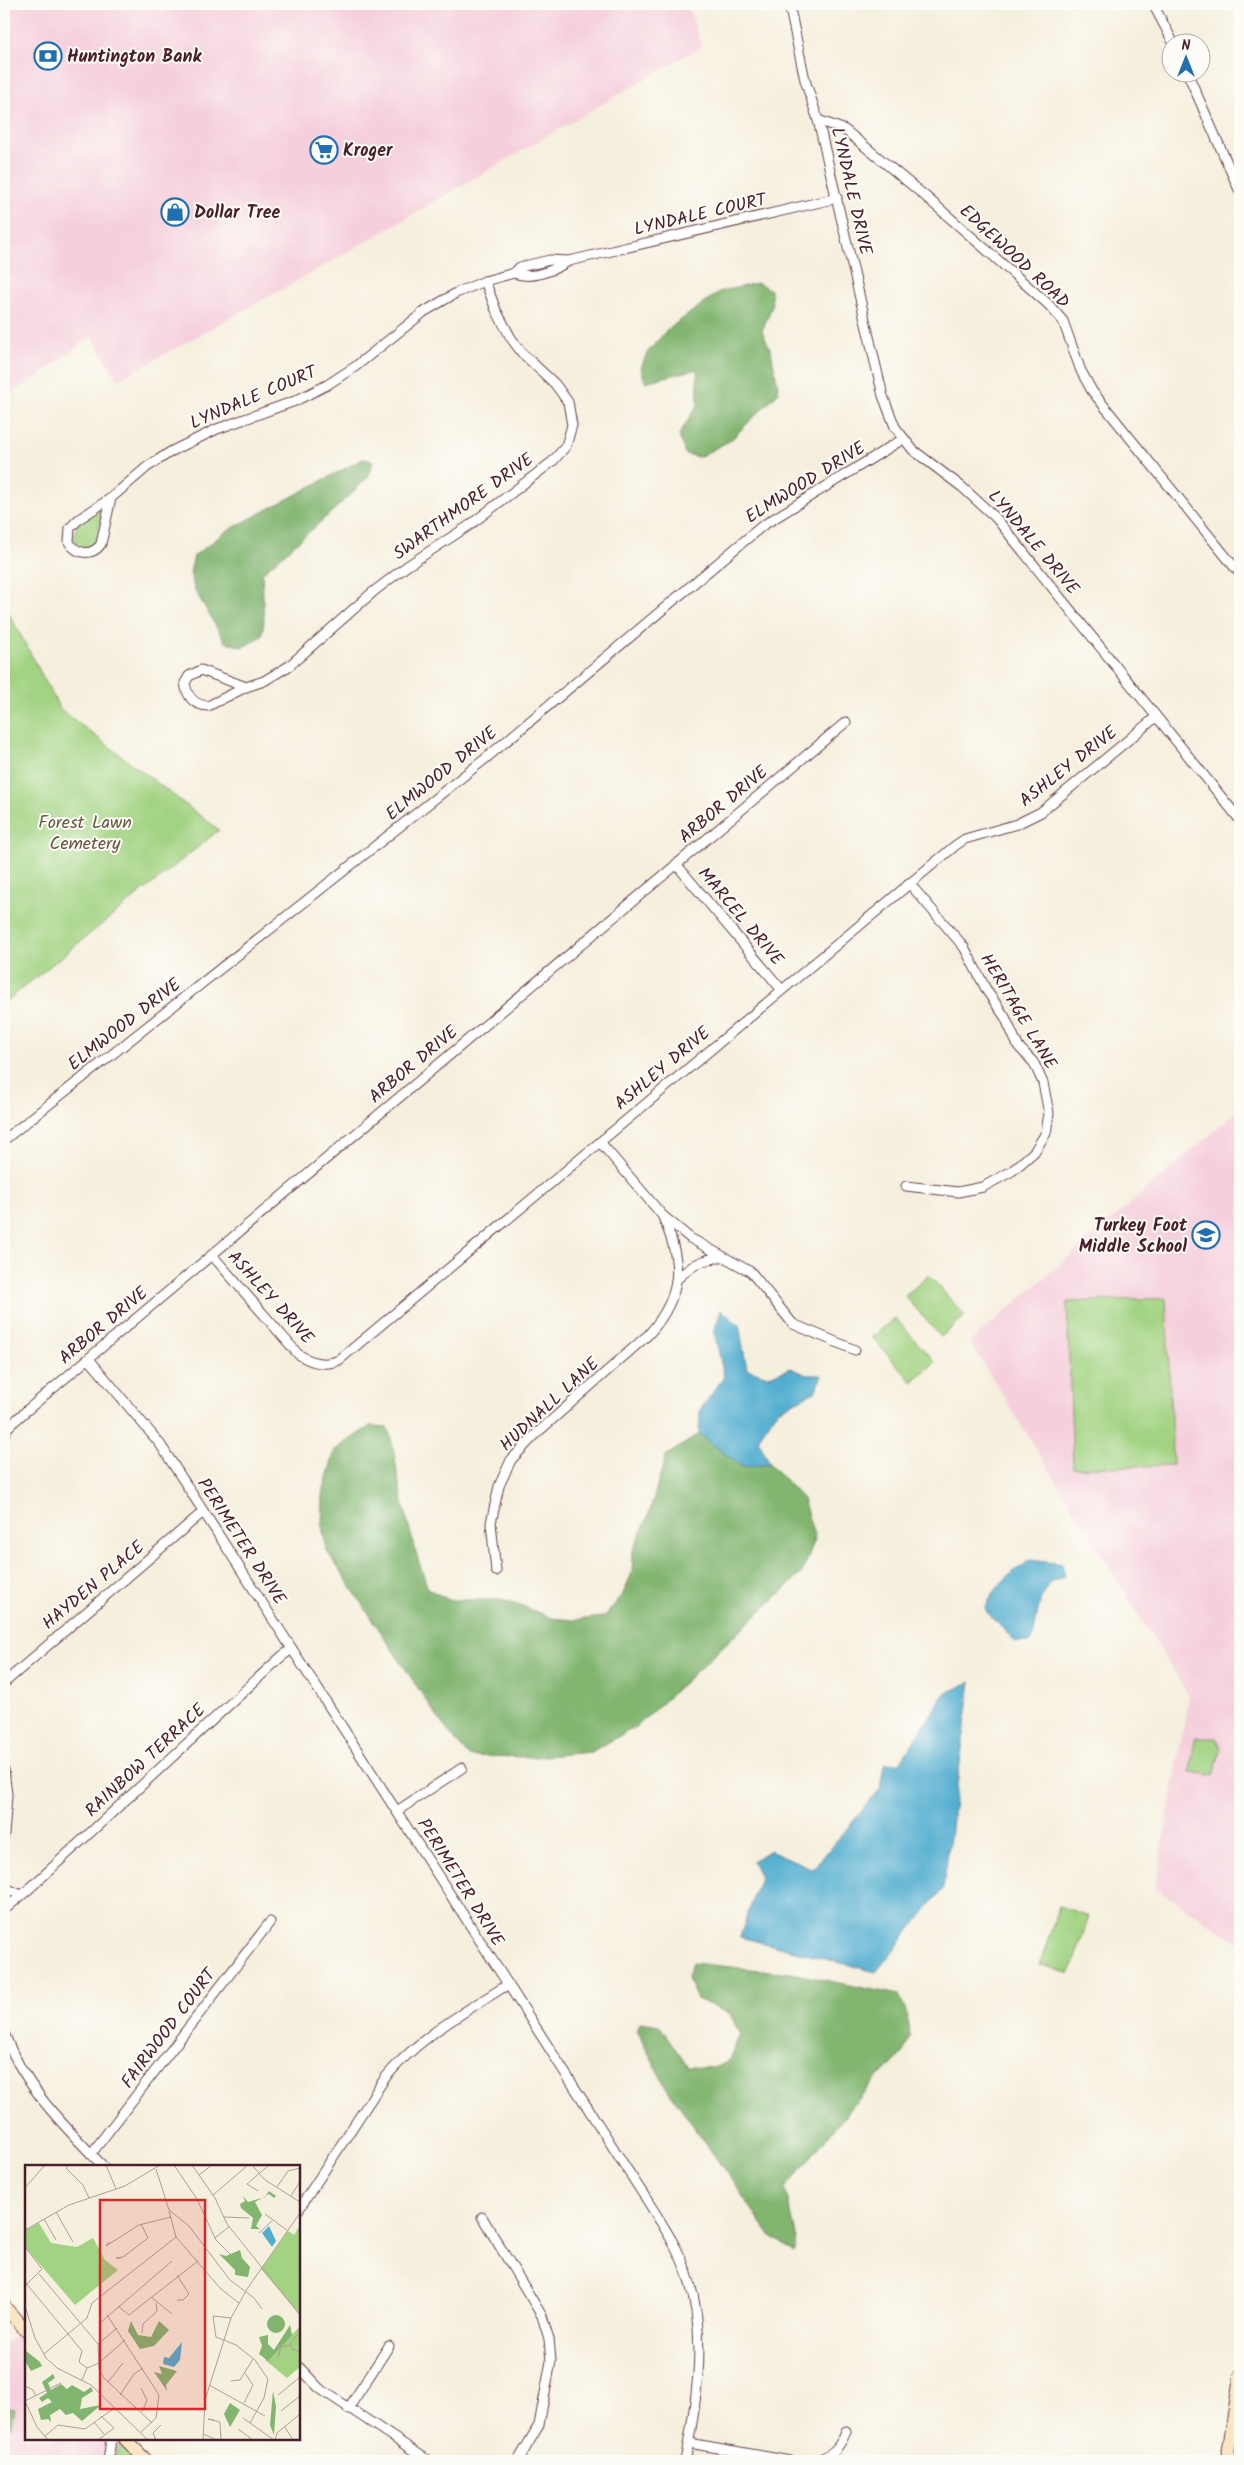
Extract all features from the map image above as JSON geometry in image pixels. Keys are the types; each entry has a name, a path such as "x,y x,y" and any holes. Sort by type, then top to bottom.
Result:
{"main road":[{"path":"4,2306 25,2329"},
{"path":"1227,2461 1240,2376"},
{"path":"126,2440 147,2461"}],"street":[{"path":"789,4 805,80 818,120"},
{"path":"1153,4 1168,32"},
{"path":"1191,82 1240,192"},
{"name":"LYNDALE DRIVE","path":"818,120 883,396 895,427 903,439 928,464 982,504 1240,820"},
{"name":"EDGEWOOD ROAD","path":"818,120 845,130 925,196 1048,304 1063,321 1081,371 1092,391 1240,574"},
{"name":"LYNDALE COURT","path":"110,498 101,544 98,548 87,553 76,550 69,542 70,528 95,506 110,498 147,467 197,437 272,411 327,384 356,366 424,312 456,293 485,281 514,273 520,267 535,263 550,260 570,261 837,198"},
{"name":"SWARTHMORE DRIVE","path":"246,687 201,670 189,676 185,683 191,700 196,704 208,706 246,687 264,681 289,666 373,592 407,566 470,525 553,461 566,446 572,426 568,402 555,384 522,353 511,338 496,310 485,281"},
{"name":"ELMWOOD DRIVE","path":"4,1140 485,759 762,526 903,439"},
{"name":"ASHLEY DRIVE","path":"212,1255 298,1354 315,1363 332,1364 350,1352 781,989 965,839 1017,824 1041,812 1156,717"},
{"name":"ARBOR DRIVE","path":"4,1435 6,1429 89,1358 846,722"},
{"name":"MARCEL DRIVE","path":"676,864 781,989"},
{"name":"HERITAGE LANE","path":"906,1186 958,1192 983,1187 1012,1171 1034,1152 1046,1133 1049,1113 1043,1083 1034,1064 1018,1046 1005,1017 988,991 964,947 909,883"},
{"name":"HUDNALL LANE","path":"600,1142 662,1215 690,1238 736,1263 757,1278 782,1314 793,1324 855,1350"},
{"name":"HUDNALL LANE","path":"496,1571 491,1523 499,1486 511,1460 537,1433 649,1334 661,1320 668,1306 676,1280 677,1253 662,1215"},
{"path":"676,1280 697,1262 722,1257"},
{"name":"PERIMETER DRIVE","path":"89,1358 160,1444 660,2221 681,2260 696,2308 699,2343 698,2388 686,2461"},
{"name":"HAYDEN PLACE","path":"4,1682 203,1512"},
{"name":"RAINBOW TERRACE","path":"4,1910 92,1832 282,1656 292,1649"},
{"path":"397,1811 462,1768"},
{"path":"4,1770 7,1795 4,1835"},
{"path":"4,1886 21,1895"},
{"name":"FAIRWOOD COURT","path":"91,2154 270,1922"},
{"path":"300,2207 385,2078 401,2059 423,2039 507,1985"},
{"path":"4,2033 15,2060 27,2081 46,2106 102,2165"},
{"path":"482,2217 542,2316 550,2339 551,2361 542,2417 534,2436 518,2461"},
{"path":"348,2409 389,2346"},
{"path":"300,2368 320,2388 348,2409 430,2461"},
{"path":"815,2461 833,2453 843,2440 846,2431"},
{"path":"108,2461 111,2440"},
{"path":"689,2443 790,2461"}],"shaded area":[{"path":"4,4 687,4 702,46 315,271 118,380 91,336 37,377 4,398"},
{"path":"1240,1109 1240,1943 1155,1888 1189,1696 970,1342"},
{"path":"25,2330 25,2440 126,2440 147,2461 4,2461 4,2433 12,2426 14,2409 4,2406 4,2345"}],"green space":[{"path":"757,283 771,290 772,306 762,331 771,351 779,392 731,440 699,457 685,454 679,435 698,404 697,369 645,382 641,368 647,353 667,330 719,292"},
{"path":"363,459 373,461 368,477 333,511 262,573 264,621 262,636 243,647 225,642 195,590 190,573 194,556 227,531"},
{"path":"105,504 95,544 88,548 79,547 74,538 76,526"},
{"name":"Forest Lawn Cemetery","path":"4,604 60,709 219,830 4,1003"},
{"path":"929,1275 965,1316 941,1337 905,1296"},
{"path":"1166,1298 1173,1465 1073,1468 1067,1302"},
{"path":"895,1318 935,1362 912,1382 872,1337"},
{"path":"370,1426 387,1427 408,1524 428,1589 449,1600 499,1600 515,1603 551,1618 574,1620 604,1617 622,1596 632,1573 633,1550 648,1517 666,1456 699,1434 742,1467 770,1464 803,1499 815,1539 802,1573 637,1726 591,1752 534,1757 468,1756 440,1721 327,1551 322,1526 323,1492 335,1450"},
{"path":"1195,1738 1216,1738 1221,1747 1214,1775 1190,1772"},
{"path":"1059,1906 1089,1916 1070,1974 1040,1964"},
{"path":"692,1963 790,1973 899,1995 905,2009 910,2032 904,2050 898,2059 877,2077 785,2188 797,2238 794,2252 770,2235 664,2084 637,2030 640,2022 659,2025 688,2067 713,2068 728,2062 740,2034 730,2014 697,1999 687,1979"},
{"path":"4,2407 15,2409 12,2426 4,2433"},
{"path":"119,2444 135,2457 136,2461 115,2461"}],"water":[{"path":"721,1310 739,1325 747,1369 768,1376 791,1368 807,1375 822,1375 815,1392 778,1410 758,1439 770,1464 742,1467 699,1434 700,1410 724,1377 714,1331"},
{"path":"1030,1560 1062,1564 1065,1577 1053,1581 1044,1591 1031,1642 1016,1642 985,1610 988,1602 1003,1581"},
{"path":"971,1682 943,1889 876,1972 740,1937 760,1877 752,1861 770,1850 813,1869 881,1788 885,1764 900,1763 944,1694"}],"place":[{"name":"Huntington Bank","path":"48,56"},
{"name":"Kroger","path":"324,150"},
{"name":"Dollar Tree","path":"175,212"},
{"name":"Turkey Foot Middle School","path":"1206,1235"}]}
